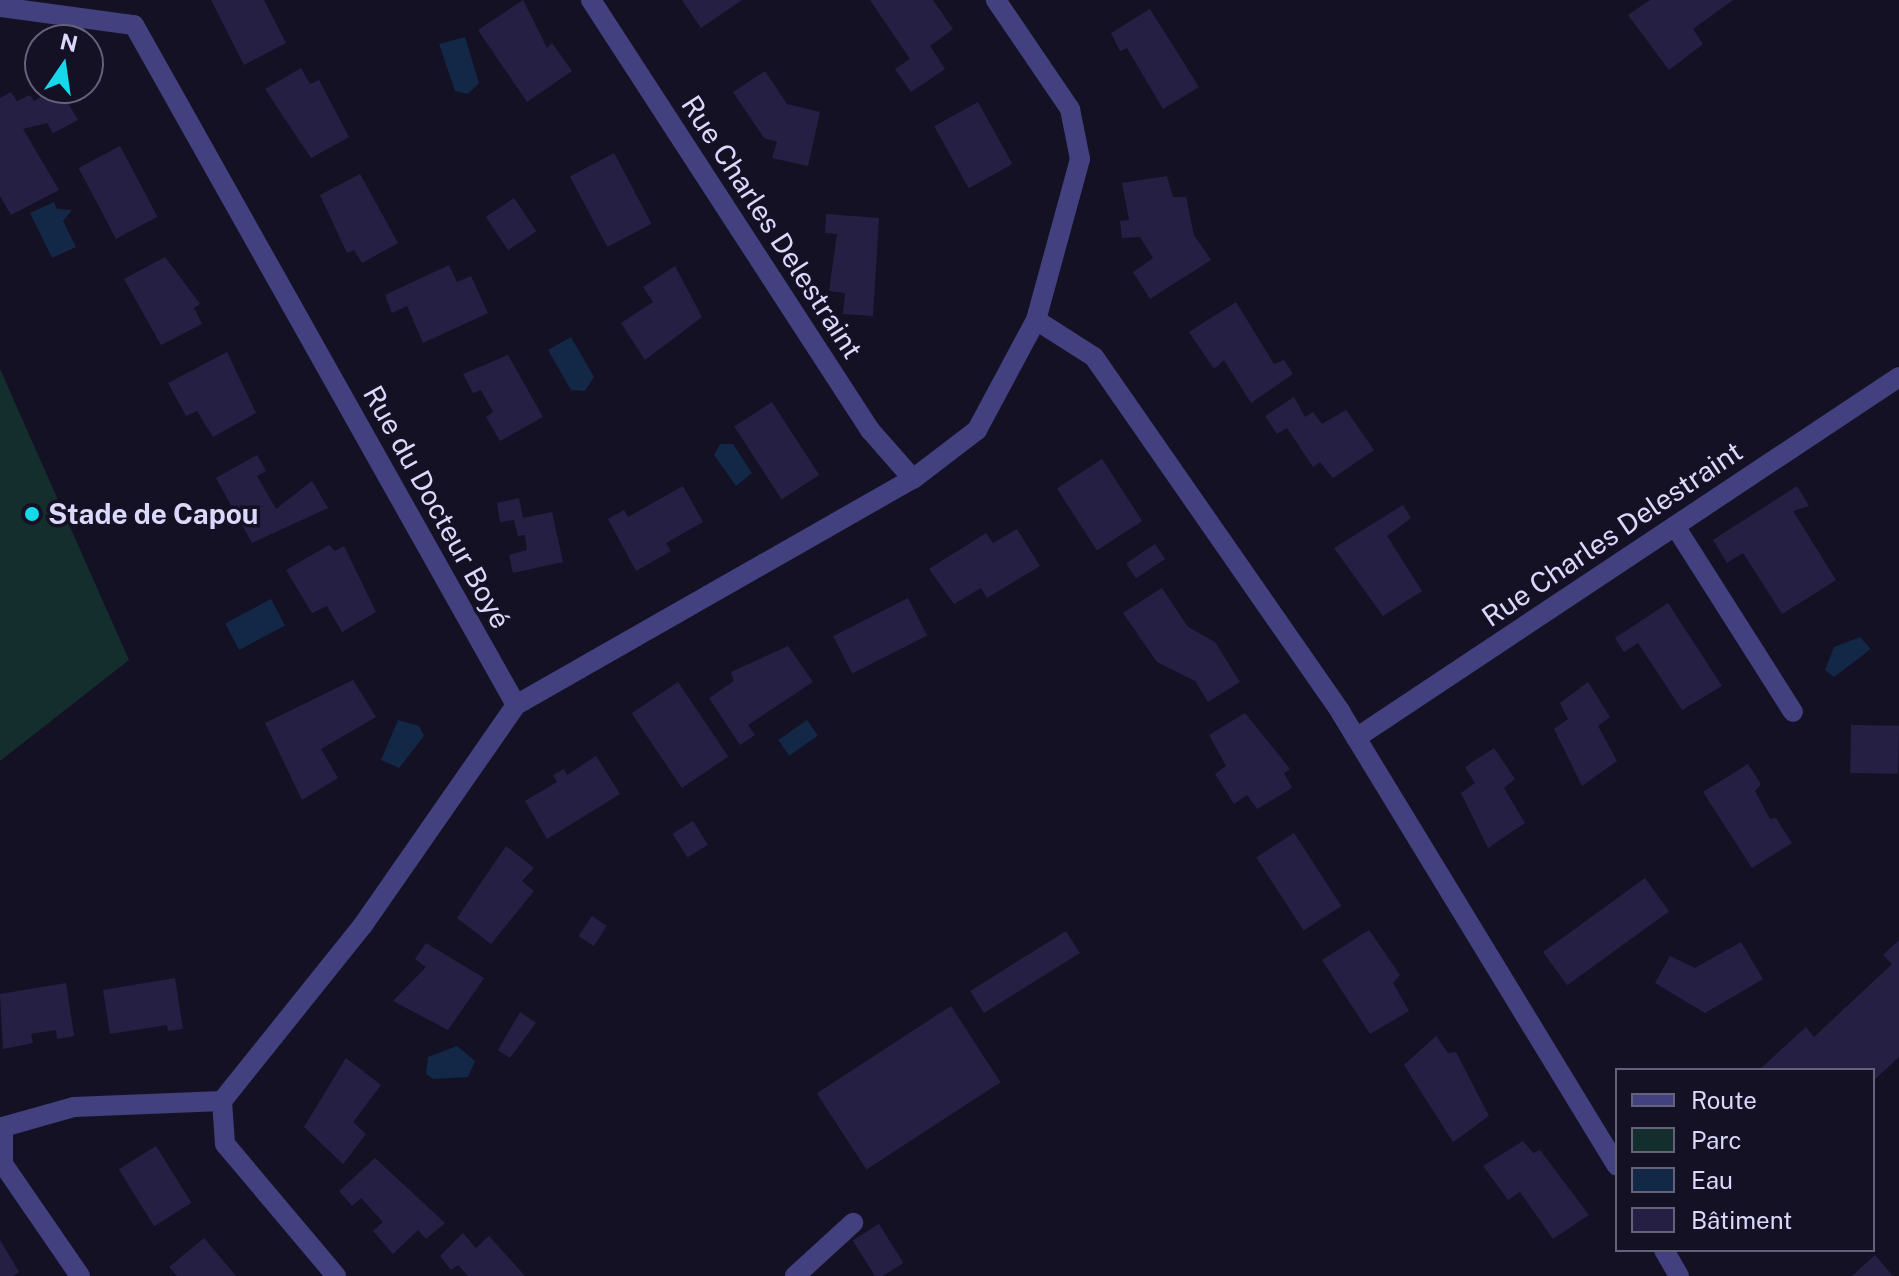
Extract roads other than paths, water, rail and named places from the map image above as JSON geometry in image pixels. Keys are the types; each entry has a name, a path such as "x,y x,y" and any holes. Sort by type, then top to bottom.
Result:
{"street":[{"name":"Rue Charles Delestraint","path":"591,0 870,430 913,479"},
{"path":"336,1276 225,1144 222,1101 363,925 516,705 913,479 977,430 1036,320 1080,159 1070,109 996,0"},
{"name":"Rue du Docteur Boyé","path":"0,7 134,25 516,705"},
{"path":"1036,320 1094,357 1356,738 1615,1163"},
{"name":"Rue Charles Delestraint","path":"1356,738 1899,377"},
{"path":"1675,526 1793,712"},
{"path":"80,1276 3,1164 3,1127 74,1107 222,1101"},
{"path":"795,1276 853,1223"},
{"path":"1665,1252 1679,1276"}],"water":[{"path":"465,37 479,83 468,94 455,91 439,44"},
{"path":"54,202 57,209 72,210 63,221 76,247 52,258 30,213"},
{"path":"571,337 594,377 585,391 571,390 548,350"},
{"path":"720,444 733,444 752,473 736,486 714,455"},
{"path":"271,599 285,625 239,650 225,623"},
{"path":"1860,637 1871,649 1834,677 1825,670 1834,647"},
{"path":"398,720 419,726 424,736 399,768 381,760"},
{"path":"807,720 818,736 789,756 778,740"},
{"path":"457,1046 475,1061 468,1077 433,1079 426,1074 428,1057"}],"place":[{"name":"Stade de Capou","path":"32,514"}]}
